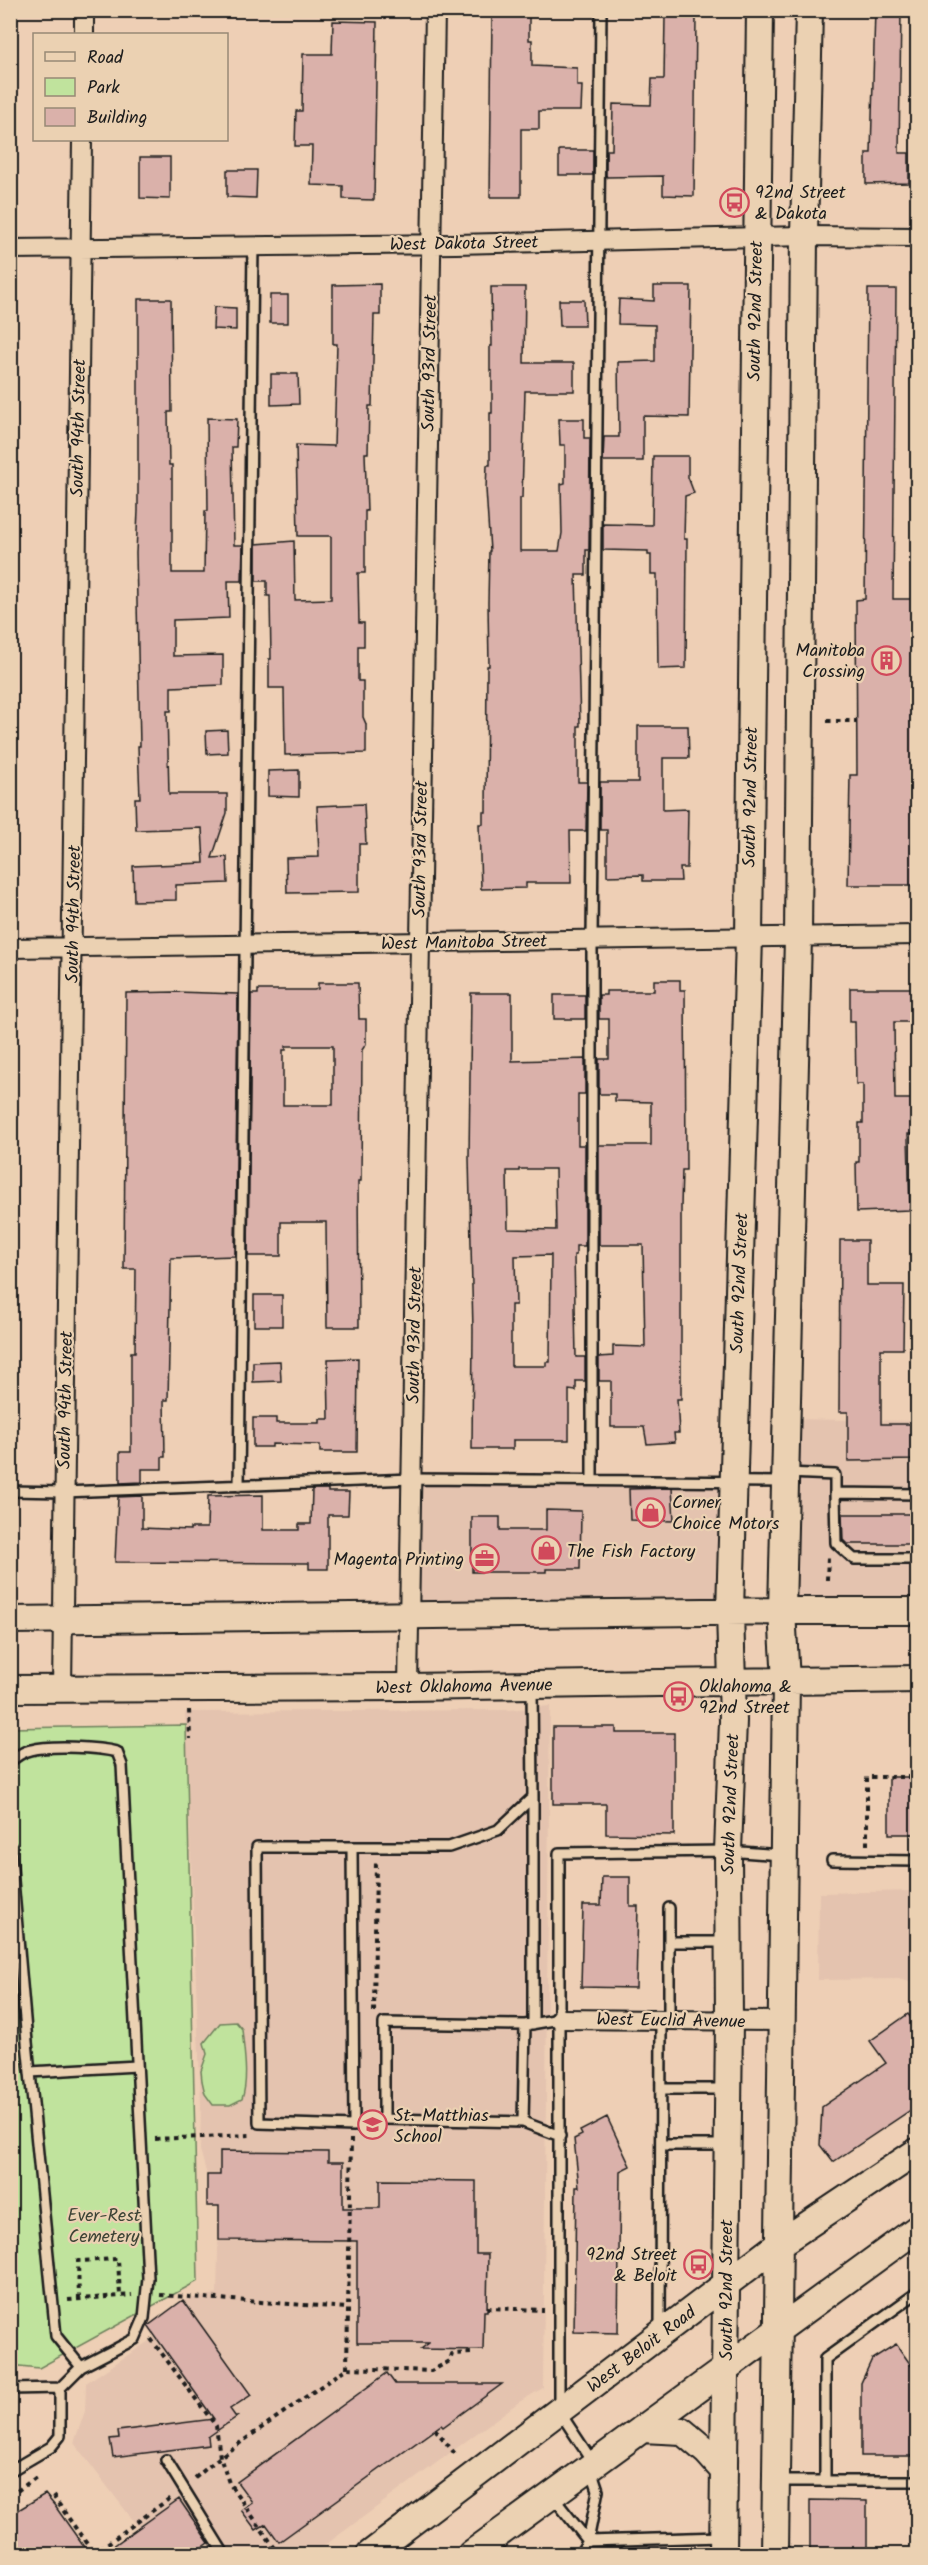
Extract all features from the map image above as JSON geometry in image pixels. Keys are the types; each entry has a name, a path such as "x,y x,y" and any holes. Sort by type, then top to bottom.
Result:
{"main road":[{"name":"South 92nd Street","path":"723,2546 729,2022 728,1851 733,1721 730,1682 730,1611 749,938 760,10"},
{"path":"775,2554 786,1681 782,1611 798,937 804,236 809,10"},
{"path":"10,1620 730,1611 918,1611"},
{"name":"West Oklahoma Avenue","path":"10,1689 408,1687 918,1678"},
{"name":"West Beloit Road","path":"370,2554 779,2244 918,2151"},
{"path":"471,2554 918,2228"},
{"path":"642,2429 682,2431 707,2452 724,2471"}],"street":[{"path":"84,10 84,33"},
{"name":"South 93rd Street","path":"408,1687 435,10"},
{"name":"South 94th Street","path":"62,1689 61,1619 82,141"},
{"name":"West Dakota Street","path":"10,249 253,244 431,244 804,236 918,237"},
{"name":"West Manitoba Street","path":"10,948 918,935"},
{"name":"West Euclid Avenue","path":"560,2019 781,2021"}],"lane":[{"path":"592,1480 592,940 601,10"},
{"path":"239,1486 253,244"},
{"path":"10,1491 63,1492 412,1479 733,1481 835,1475 836,1543 854,1559 918,1559"},
{"path":"835,1493 918,1494"},
{"path":"523,2122 529,2025 533,1797 532,1685"},
{"path":"10,1762 15,1757 31,1750 75,1748 117,1752 122,1765 137,2066 143,2139 148,2277 144,2318 135,2339 81,2367 60,2388 10,2389"},
{"path":"352,1847 354,2126 260,2123 257,1847 352,1847 376,1847 449,1847 498,1830 533,1797"},
{"path":"10,1846 56,2336 81,2367"},
{"path":"580,2554 588,2541 598,2490 593,2465 559,2411 559,1853 728,1851 784,1855"},
{"path":"832,1860 918,1861"},
{"path":"660,2335 661,2089 669,1908"},
{"path":"669,1942 728,1942"},
{"path":"560,2019 529,2025 384,2023 384,2119 523,2122 560,2136"},
{"path":"30,2072 137,2066"},
{"path":"661,2089 728,2089"},
{"path":"660,2145 727,2145"},
{"path":"825,2481 825,2359 918,2292"},
{"path":"10,2471 51,2447 60,2436 60,2388"},
{"path":"166,2460 224,2554"},
{"path":"776,2481 918,2481"},
{"path":"552,2496 588,2541 723,2546"}],"path":[{"path":"827,721 856,721"},
{"path":"189,1704 190,1738"},
{"path":"867,1861 867,1777 918,1777"},
{"path":"373,2021 376,1847"},
{"path":"372,2125 372,2136"},
{"path":"143,2139 200,2135"},
{"path":"347,2368 351,2136"},
{"path":"80,2299 78,2261 118,2259 120,2296"},
{"path":"53,2301 146,2294 348,2308"},
{"path":"487,2308 559,2310"},
{"path":"140,2329 152,2339 216,2426 220,2457 228,2483 279,2554"},
{"path":"220,2457 347,2368 431,2371 450,2361 452,2354 471,2353"},
{"path":"435,2429 456,2455"},
{"path":"10,2496 38,2476"},
{"path":"52,2496 93,2554 171,2498"}],"shaded area":[{"path":"787,1419 917,1421 917,1611 782,1611"},
{"path":"412,1479 733,1481 730,1611 408,1616"},
{"name":"St. Matthias School","path":"550,1706 543,2388 519,2402 313,2554 215,2554 179,2500 139,2528 74,2443 85,2411 86,2383 155,2337 147,2326 183,2300 217,2294 219,2206 207,2206 207,2175 200,2150 201,2105 185,1712 509,1710"},
{"path":"917,1891 917,1984 899,1979 818,1980 819,1893"}],"green space":[{"name":"Ever-Rest Cemetery","path":"186,1725 198,2281 39,2368 10,2365 10,1728"},
{"path":"236,2022 242,2029 245,2055 246,2073 242,2099 230,2105 213,2105 205,2094 202,2081 201,2071 207,2054 204,2043 220,2023"}],"building":[{"path":"875,10 901,10 899,153 909,153 909,183 866,184 866,153 871,153"},
{"path":"492,15 529,15 532,66 577,68 577,86 582,86 581,111 539,111 539,129 521,129 521,197 490,197"},
{"path":"665,16 696,16 694,196 663,195 663,176 607,177 606,175 606,150 612,150 613,104 651,105 652,79 664,79"},
{"path":"333,21 377,22 374,200 343,199 343,186 311,185 312,146 295,146 296,111 302,111 303,54 332,54"},
{"path":"559,150 593,150 593,175 559,175"},
{"path":"140,157 170,157 170,199 140,198"},
{"path":"227,170 257,170 256,198 227,197"},
{"path":"380,284 380,315 374,315 372,406 369,406 368,453 365,453 367,511 365,511 365,573 358,573 359,623 364,623 364,646 358,646 358,681 363,681 366,753 285,755 284,688 269,688 270,596 267,596 267,581 256,581 256,544 294,541 295,600 331,599 331,536 298,536 296,445 334,446 337,344 333,344 333,285"},
{"path":"654,286 691,286 689,417 643,416 643,461 603,461 604,437 619,437 618,362 655,361 655,325 618,324 619,299 654,301"},
{"path":"491,287 525,287 524,363 574,363 574,391 525,391 520,551 559,551 562,533 561,484 565,483 565,445 560,445 559,419 584,419 584,438 590,438 589,550 586,550 586,575 576,575 580,726 578,726 578,782 587,782 586,831 570,831 571,883 526,883 526,888 481,889 479,824 483,824 483,812 486,812 487,666 489,666 490,551 486,489 487,465 490,465 490,413 492,413"},
{"path":"868,289 896,289 893,599 916,599 918,885 848,885 850,775 857,775 856,600 865,599"},
{"path":"270,295 288,295 288,323 270,323"},
{"path":"138,299 171,299 172,412 168,412 169,465 172,465 172,573 204,573 205,511 208,511 207,418 237,419 236,447 232,447 234,545 243,545 242,581 228,581 229,618 173,620 173,656 223,655 223,685 171,687 171,711 167,711 169,794 227,794 227,813 212,858 227,857 228,883 176,885 176,900 134,901 133,866 204,863 202,828 136,830 135,798 140,798 136,553"},
{"path":"559,300 584,300 585,326 560,326"},
{"path":"214,307 236,308 236,330 213,329"},
{"path":"271,374 298,374 299,404 271,405"},
{"path":"653,456 688,456 688,477 694,493 685,496 686,668 658,669 657,574 651,574 651,555 648,555 648,551 603,550 603,524 652,525"},
{"path":"638,726 688,726 689,758 663,758 663,810 688,809 687,868 680,868 681,881 643,881 643,875 607,876 607,830 600,830 600,782 638,782"},
{"path":"227,730 228,753 207,754 206,731"},
{"path":"299,770 299,797 268,796 268,771"},
{"path":"364,804 366,844 359,844 359,892 287,893 286,858 319,857 317,806"},
{"path":"654,980 680,980 680,990 685,990 686,1170 682,1170 681,1207 681,1399 677,1399 679,1433 674,1433 675,1442 647,1444 644,1427 611,1427 611,1381 599,1381 599,1357 613,1356 613,1346 645,1347 643,1245 599,1245 599,1145 651,1145 651,1102 615,1101 615,1094 599,1094 599,1059 609,1059 609,1019 599,1019 599,995 606,995 606,991 654,991"},
{"path":"318,983 358,983 359,1019 366,1019 366,1044 362,1050 361,1181 358,1181 359,1327 327,1327 326,1222 281,1222 281,1256 248,1256 251,994 258,994 258,990 318,989","holes":["286,1046 333,1046 333,1105 283,1105 283,1050 286,1050"]},
{"path":"850,988 918,988 918,1022 894,1022 895,1099 918,1099 918,1134 908,1134 910,1210 857,1212 856,1162 859,1162 859,1123 863,1123 863,1084 856,1084 855,1022 850,1022"},
{"path":"126,993 238,994 235,1256 171,1258 168,1400 164,1400 165,1457 162,1457 162,1469 142,1469 142,1482 120,1483 120,1452 131,1452 131,1352 135,1352 136,1269 124,1269"},
{"path":"471,993 512,993 512,1061 585,1059 585,1094 578,1094 578,1145 585,1145 585,1246 576,1246 576,1255 574,1255 576,1357 585,1357 585,1381 576,1381 576,1391 569,1390 569,1440 513,1440 513,1449 472,1449 473,1330 469,1158","holes":["519,1169 555,1169 556,1230 508,1229 507,1171 519,1171","551,1255 550,1362 546,1362 546,1366 511,1366 511,1305 516,1305 515,1256"]},
{"path":"554,995 585,995 585,1019 554,1019"},
{"path":"840,1240 867,1240 867,1285 904,1285 903,1349 881,1349 881,1424 918,1424 918,1460 848,1461 848,1412 839,1412"},
{"path":"254,1295 282,1295 282,1326 254,1326"},
{"path":"358,1358 357,1452 320,1452 320,1445 272,1444 272,1447 253,1447 253,1418 276,1418 276,1423 320,1423 320,1419 329,1419 328,1359"},
{"path":"280,1361 281,1381 253,1382 253,1362"},
{"path":"672,1488 674,1521 630,1520 629,1489"},
{"path":"312,1489 349,1492 348,1515 328,1515 328,1569 309,1569 309,1563 115,1562 118,1497 142,1496 142,1528 190,1530 190,1528 207,1528 208,1496 263,1495 263,1530 299,1530 299,1524 311,1524"},
{"path":"546,1510 581,1511 580,1569 546,1569 546,1572 472,1572 472,1517 500,1517 500,1530 546,1530"},
{"path":"842,1514 918,1514 918,1544 847,1544 843,1540"},
{"path":"553,1727 616,1727 616,1733 674,1733 674,1835 606,1834 606,1804 553,1804"},
{"path":"889,1777 915,1777 915,1781 918,1781 918,1834 889,1834"},
{"path":"602,1877 630,1877 630,1906 638,1906 636,1988 581,1987 583,1905 601,1905"},
{"path":"908,2014 918,2027 918,2105 833,2162 820,2145 822,2107 886,2063 870,2041"},
{"path":"607,2117 630,2166 620,2171 618,2333 574,2332 576,2187 579,2187 574,2139 582,2135 580,2131"},
{"path":"220,2151 328,2152 328,2162 343,2162 343,2208 380,2208 380,2180 476,2181 476,2254 488,2254 487,2311 484,2311 483,2350 421,2349 429,2343 357,2343 357,2241 219,2240 219,2206 207,2206 207,2175 220,2175"},
{"path":"183,2300 251,2395 230,2409 235,2416 238,2416 208,2437 209,2445 113,2457 110,2439 119,2438 118,2431 214,2419 148,2326"},
{"path":"896,2344 918,2375 918,2395 913,2398 912,2456 861,2456 861,2383 872,2359"},
{"path":"387,2373 395,2384 502,2384 443,2427 441,2425 279,2542 266,2524 256,2530 241,2510 252,2502 237,2482"},
{"path":"45,2494 89,2554 10,2554 10,2515"},
{"path":"179,2499 209,2543 193,2554 102,2554"},
{"path":"810,2500 867,2501 867,2554 810,2554"}],"place":[{"name":"92nd Street & Dakota","path":"734,202"},
{"name":"Manitoba Crossing","path":"886,660"},
{"name":"Corner Choice Motors","path":"651,1512"},
{"name":"The Fish Factory","path":"546,1551"},
{"name":"Magenta Printing","path":"485,1559"},
{"name":"Oklahoma & 92nd Street","path":"678,1696"},
{"name":"St. Matthias School","path":"373,2125"},
{"name":"92nd Street & Beloit","path":"698,2264"}]}
